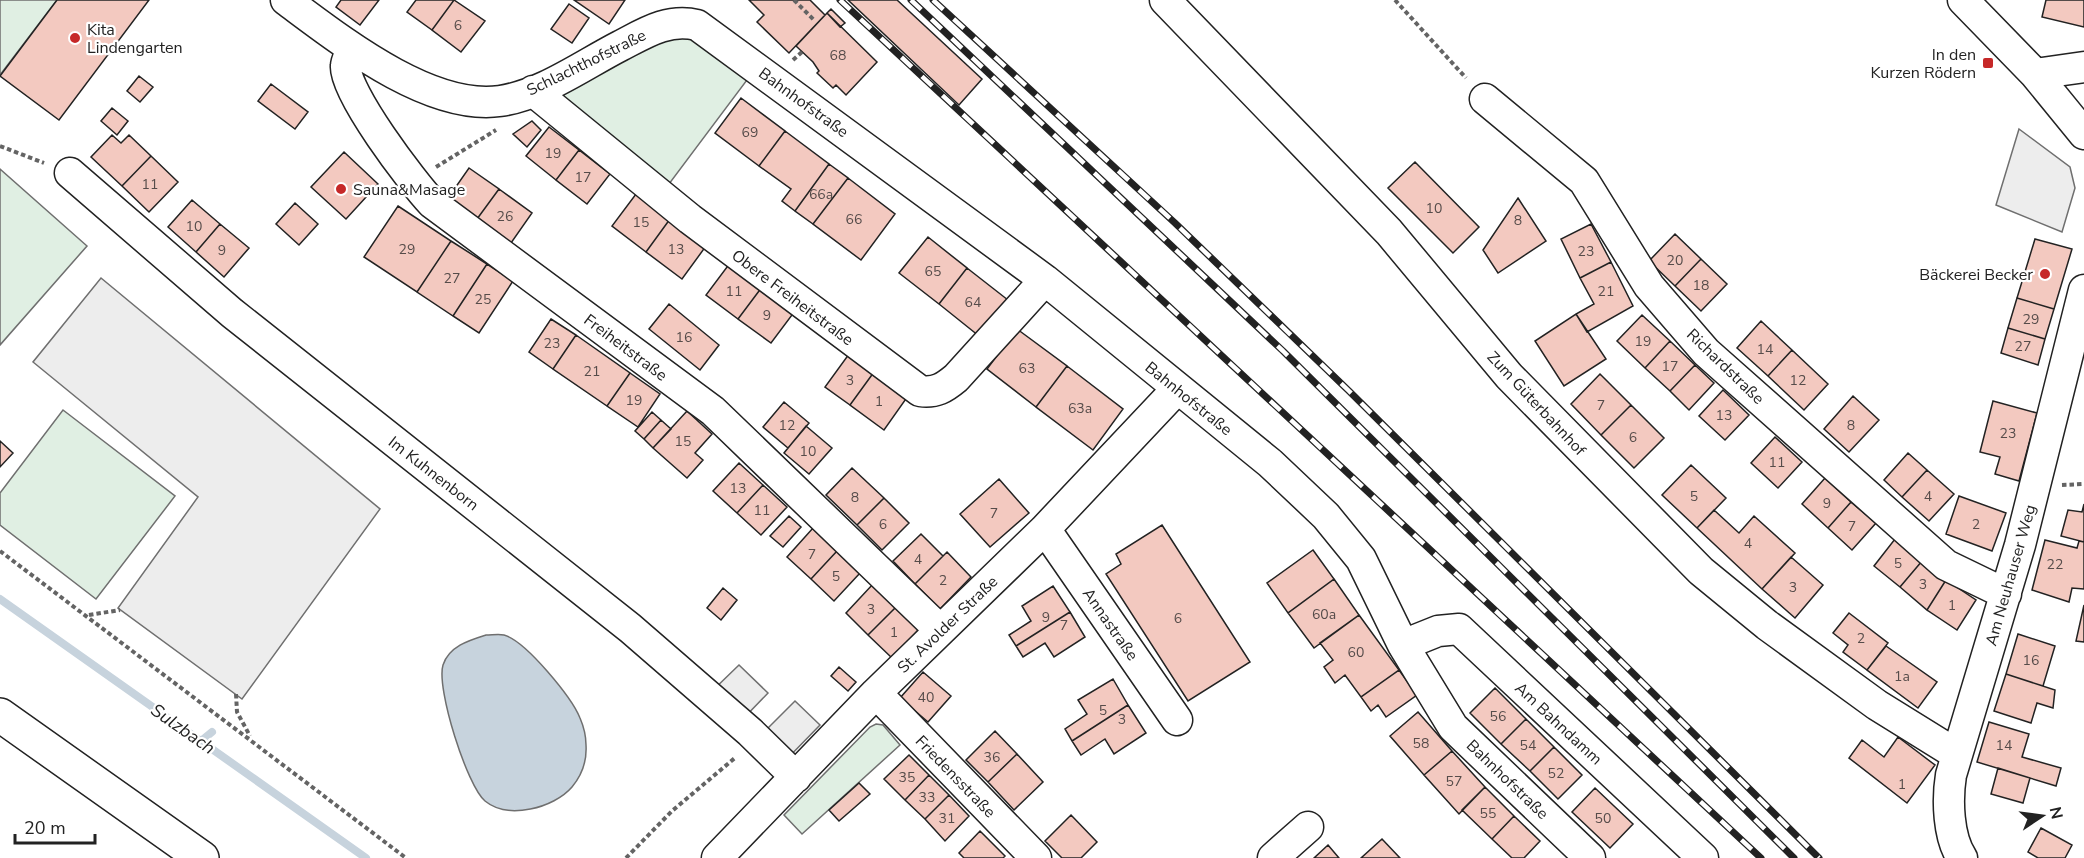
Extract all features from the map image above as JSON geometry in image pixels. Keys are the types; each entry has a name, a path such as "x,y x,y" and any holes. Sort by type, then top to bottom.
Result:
{"main road":[{"path":"0,715 202,858"}],"street":[{"name":"Schlachthofstraße","path":"286,0 352,49 417,85 457,99 500,101 533,91 654,28 687,15"},
{"name":"Zum Güterbahnhof","path":"1165,0 1389,232 1509,376 1701,571 1767,625 1877,705 1956,754"},
{"path":"1963,0 2035,74 2084,134"},
{"name":"Bahnhofstraße","path":"687,15 1045,280 1176,389 1270,463 1326,516 1361,560 1403,645 1454,727 1590,858"},
{"name":"Freiheitstraße","path":"352,49 345,68 351,88 423,174 432,204 713,411 940,630"},
{"path":"2035,74 2084,67"},
{"name":"Obere Freiheitstraße","path":"533,91 690,219 920,391 932,393 945,388 1045,280"},
{"name":"Richardstraße","path":"1485,99 1584,181 1649,286 1706,352 1946,565 2006,594"},
{"name":"Im Kuhnenborn","path":"70,172 232,313 630,628 757,739 796,777"},
{"name":"Am Neuhauser Weg","path":"1962,858 1954,846 1949,789 1956,754 2006,594 2084,290"},
{"name":"St. Avolder Straße","path":"717,858 876,693 1045,529 1176,389"},
{"name":"Annastraße","path":"1045,529 1177,720"},
{"name":"Am Bahndamm","path":"1403,645 1438,631 1460,629 1703,858"},
{"name":"Friedensstraße","path":"876,693 1036,858"},
{"path":"1273,858 1308,827"}],"path":[{"path":"794,0 814,20"},
{"path":"1395,0 1485,99"},
{"path":"796,58 802,52"},
{"path":"423,174 498,129"},
{"path":"0,147 70,172"},
{"path":"0,551 89,615 406,858"},
{"path":"89,615 120,610"},
{"path":"236,694 237,712 251,738"},
{"path":"626,858 672,811 757,739"}],"green space":[{"path":"0,0 57,0 0,75"},
{"path":"689,37 747,80 669,184 554,95 653,42"},
{"path":"0,169 87,246 0,345"},
{"path":"63,410 175,496 96,599 0,525 0,493"},
{"path":"876,724 883,725 900,745 802,834 784,815 870,727"}],"shaded area":[{"path":"2019,129 2070,167 2075,188 2062,232 1996,205"},
{"path":"101,278 380,509 242,699 118,608 198,497 33,362"},
{"path":"486,635 504,635 513,639 536,659 568,697 582,724 586,751 579,778 564,794 543,806 506,810 485,801 470,777 455,736 444,694 443,665 455,648"},
{"path":"739,665 768,693 739,723 708,695"},
{"path":"795,701 820,725 782,764 757,739"}],"building":[{"name":"Kita Lindengarten","path":"57,0 149,0 59,120 0,76"},
{"path":"341,0 379,0 360,25 336,7"},
{"path":"416,0 454,0 432,30 407,12"},
{"path":"454,0 485,21 461,52 432,30"},
{"path":"574,0 625,0 609,24"},
{"path":"749,0 810,0 825,15 789,53 757,22 764,15"},
{"path":"848,0 897,0 982,79 959,105"},
{"path":"2046,0 2084,0 2084,27 2042,17"},
{"path":"569,4 589,18 572,43 551,29"},
{"path":"831,9 845,23 840,27 827,13"},
{"path":"827,13 877,62 846,95 836,85 833,88 817,73 819,71 813,62 796,46"},
{"path":"139,76 153,87 140,102 127,91"},
{"path":"271,84 308,112 295,129 258,101"},
{"path":"741,98 785,131 759,166 715,133"},
{"path":"112,108 128,121 117,135 101,121"},
{"path":"532,121 541,130 527,147 513,134"},
{"path":"549,127 579,150 556,180 526,156"},
{"path":"785,131 829,164 795,211 782,201 791,189 759,166"},
{"path":"112,135 121,143 129,135 151,156 122,186 91,157"},
{"path":"579,150 610,174 587,204 556,180"},
{"path":"344,152 378,184 346,219 311,187"},
{"path":"151,156 178,182 149,212 122,186"},
{"path":"1415,162 1479,227 1453,253 1388,188"},
{"path":"829,164 848,178 813,224 795,211"},
{"path":"469,168 499,189 477,219 448,198"},
{"path":"848,178 895,214 861,260 813,224"},
{"path":"499,189 532,213 511,243 477,219"},
{"path":"636,194 670,219 646,252 612,226"},
{"path":"1518,198 1546,241 1498,273 1483,250"},
{"path":"192,200 220,224 196,252 168,227"},
{"path":"295,203 318,224 299,245 276,224"},
{"path":"398,206 451,241 417,292 364,257"},
{"path":"670,219 706,246 682,279 646,252"},
{"path":"220,224 249,248 224,277 196,252"},
{"path":"1591,224 1611,262 1580,278 1561,239"},
{"path":"1675,234 1701,259 1675,286 1649,261"},
{"path":"928,237 967,268 939,304 899,273"},
{"path":"2035,239 2072,249 2054,309 2017,298"},
{"path":"451,241 487,264 453,316 417,292"},
{"path":"1701,259 1727,284 1701,311 1675,286"},
{"path":"1611,262 1633,306 1587,332 1576,314 1594,304 1580,278"},
{"path":"730,263 762,287 738,319 706,295"},
{"path":"487,264 513,281 479,333 453,316"},
{"path":"967,268 1008,300 979,336 939,304"},
{"path":"762,287 795,311 771,343 738,319"},
{"path":"2017,298 2054,309 2045,339 2008,328"},
{"path":"669,304 719,345 700,370 649,329"},
{"path":"1576,314 1606,359 1564,386 1535,341"},
{"path":"1642,315 1670,341 1645,368 1617,341"},
{"path":"551,319 576,335 553,369 529,352"},
{"path":"1761,321 1792,350 1768,376 1737,348"},
{"path":"2008,328 2045,339 2038,365 2001,353"},
{"path":"1017,329 1067,366 1036,407 987,369"},
{"path":"576,335 630,373 607,406 553,369"},
{"path":"1670,341 1695,365 1670,391 1645,368"},
{"path":"1792,350 1828,384 1804,410 1768,376"},
{"path":"849,354 874,372 850,405 825,387"},
{"path":"1695,365 1714,383 1689,410 1670,391"},
{"path":"1067,366 1123,409 1093,450 1036,407"},
{"path":"874,372 908,396 884,430 850,405"},
{"path":"630,373 660,394 638,427 607,406"},
{"path":"1600,374 1631,405 1601,435 1571,404"},
{"path":"1723,390 1749,415 1725,440 1699,416"},
{"path":"1853,396 1879,420 1849,452 1824,429"},
{"path":"1993,401 2037,413 2019,481 1995,474 2000,457 1980,452"},
{"path":"784,402 809,423 788,448 763,427"},
{"path":"1631,405 1664,438 1634,468 1601,435"},
{"path":"687,411 712,434 695,453 703,460 687,478 653,448"},
{"path":"652,412 661,420 644,439 635,431"},
{"path":"661,420 671,429 653,448 644,439"},
{"path":"806,426 832,448 809,474 784,453"},
{"path":"1775,437 1802,462 1778,488 1751,463"},
{"path":"0,441 13,453 0,467"},
{"path":"1908,453 1927,470 1902,497 1884,480"},
{"path":"739,463 763,485 737,513 713,491"},
{"path":"1691,465 1726,498 1697,528 1662,495"},
{"path":"852,468 884,498 857,525 826,495"},
{"path":"1927,470 1954,494 1929,521 1902,497"},
{"path":"1825,478 1851,502 1828,528 1802,504"},
{"path":"999,479 1029,513 990,547 960,514"},
{"path":"763,485 787,507 761,535 737,513"},
{"path":"1959,496 2006,513 1992,551 1946,534"},
{"path":"884,498 909,523 882,550 857,525"},
{"path":"1851,502 1876,523 1852,550 1828,528"},
{"path":"2084,504 2084,542 2061,536 2068,510 2082,512"},
{"path":"1714,510 1739,533 1754,516 1795,553 1762,589 1697,528"},
{"path":"789,516 801,527 783,547 770,536"},
{"path":"1162,525 1250,662 1188,701 1106,574 1121,564 1116,554"},
{"path":"813,528 837,551 811,579 787,557"},
{"path":"921,534 943,556 915,584 893,561"},
{"path":"1895,539 1922,561 1900,587 1874,566"},
{"path":"2045,540 2077,548 2079,541 2084,542 2084,589 2072,588 2069,602 2032,590"},
{"path":"1313,550 1334,579 1288,613 1267,583"},
{"path":"837,551 860,573 834,601 811,579"},
{"path":"947,552 971,577 940,609 915,584"},
{"path":"1791,557 1823,585 1795,618 1762,589"},
{"path":"1922,561 1946,580 1927,610 1900,587"},
{"path":"1334,579 1359,615 1314,648 1288,613"},
{"path":"1946,580 1976,600 1957,630 1927,610"},
{"path":"873,584 897,606 868,635 846,613"},
{"path":"1053,586 1070,612 1016,646 1009,635 1031,621 1022,606"},
{"path":"723,588 737,600 721,620 707,608"},
{"path":"2084,605 2084,642 2076,641"},
{"path":"897,606 920,628 892,658 868,635"},
{"path":"1070,612 1085,637 1054,657 1045,643 1023,657 1016,646"},
{"path":"1849,613 1888,643 1867,670 1843,652 1848,645 1833,633"},
{"path":"1359,615 1399,670 1361,697 1345,675 1335,683 1324,667 1333,660 1320,643"},
{"path":"2018,634 2055,646 2043,686 2006,674"},
{"path":"1886,646 1937,682 1918,708 1867,670"},
{"path":"839,667 856,682 848,691 831,676"},
{"path":"1399,670 1417,695 1386,717 1378,705 1371,711 1361,697"},
{"path":"923,672 951,696 928,722 900,698"},
{"path":"2006,674 2055,690 2053,708 2037,703 2031,723 1994,711"},
{"path":"1113,679 1128,705 1072,741 1065,729 1087,714 1078,700"},
{"path":"1495,688 1526,719 1501,744 1470,713"},
{"path":"1128,705 1146,733 1114,754 1105,739 1081,755 1072,741"},
{"path":"1418,712 1452,751 1424,775 1390,736"},
{"path":"1526,719 1554,747 1530,771 1501,744"},
{"path":"1989,722 2029,734 2022,757 2061,768 2056,786 1977,762"},
{"path":"995,731 1017,754 988,782 966,760"},
{"path":"1898,737 1935,765 1907,803 1849,758 1862,740 1884,757"},
{"path":"1554,747 1582,775 1558,799 1530,771"},
{"path":"1452,751 1485,787 1459,814 1424,775"},
{"path":"1017,754 1043,782 1014,810 988,782"},
{"path":"909,755 929,775 905,800 884,779"},
{"path":"1998,768 2030,778 2023,803 1991,794"},
{"path":"929,775 949,795 925,819 905,800"},
{"path":"859,783 870,794 839,821 829,810"},
{"path":"1485,787 1514,816 1492,839 1462,810"},
{"path":"1595,788 1633,824 1610,848 1572,812"},
{"path":"949,795 969,816 945,841 925,819"},
{"path":"1071,815 1097,842 1081,858 1062,858 1045,841"},
{"path":"1514,816 1540,841 1524,858 1512,858 1492,839"},
{"path":"2041,828 2072,845 2065,858 2038,858 2028,852"},
{"path":"980,831 1005,856 1003,858 964,858 959,853"},
{"path":"1382,839 1400,858 1361,858"},
{"path":"1328,845 1339,858 1314,858"}],"waterway":[{"name":"Sulzbach","path":"0,599 366,858"},
{"path":"201,741 212,732"}],"railway":[{"path":"840,0 1761,858"},
{"path":"911,0 1283,351 1794,858"},
{"path":"933,0 1175,223 1349,391 1819,858"}],"place":[{"name":"Kita Lindengarten","path":"75,38"},
{"name":"In den Kurzen Rödern","path":"1988,63"},
{"name":"Sauna&Masage","path":"341,189"},
{"name":"Bäckerei Becker","path":"2045,274"}]}
